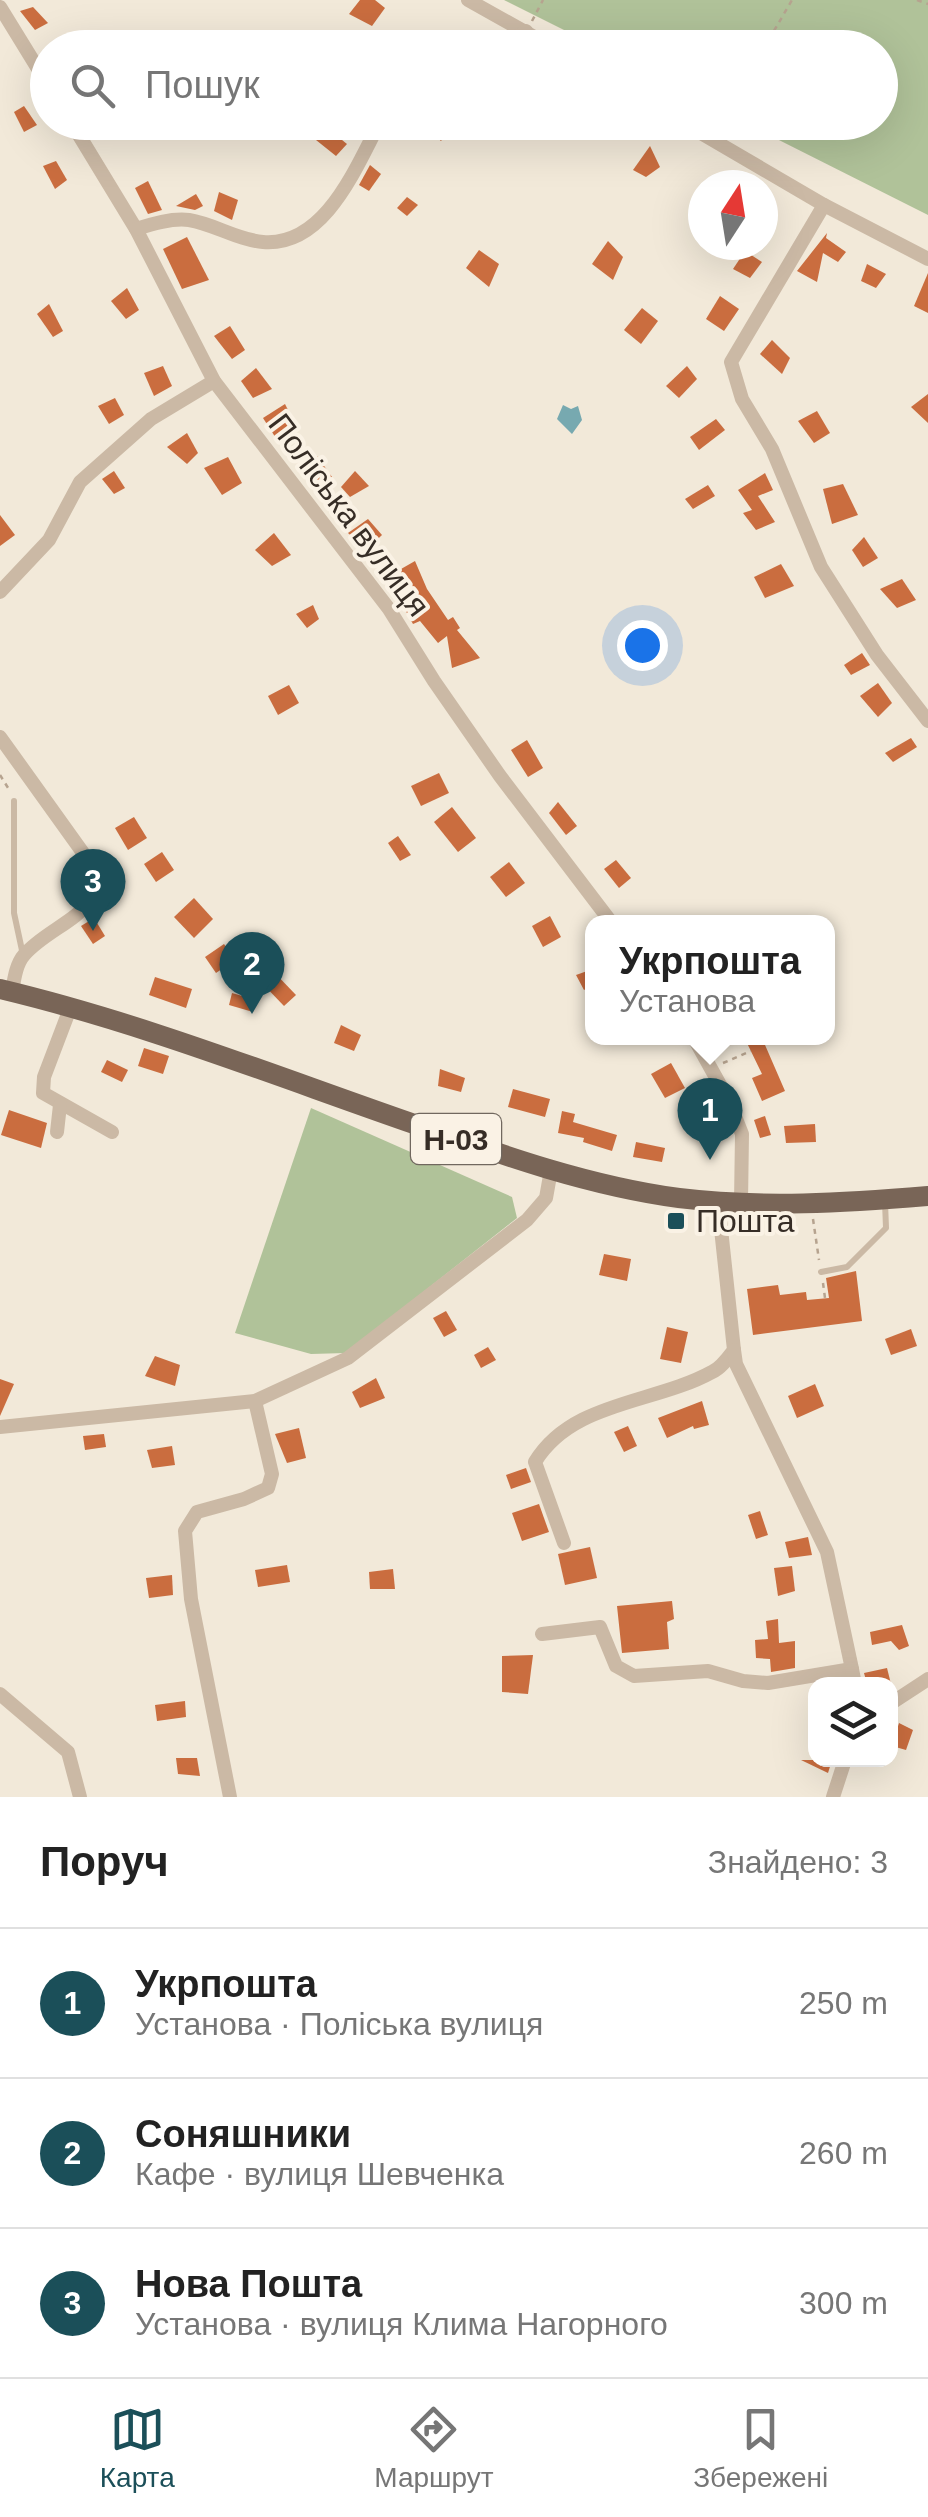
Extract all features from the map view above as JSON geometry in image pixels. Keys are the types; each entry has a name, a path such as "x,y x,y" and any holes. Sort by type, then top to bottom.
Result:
{"main road":[{"name":"Н-03","path":"6,991 71,1006 180,1040 471,1145 552,1170 658,1194 785,1204 928,1196"}],"street":[{"path":"468,0 524,30"},
{"path":"0,7 30,56"},
{"name":"Поліська вулиця","path":"82,140 136,228 214,380 390,609 434,681 606,915"},
{"path":"136,228 188,220 263,242 288,240 307,230 345,188 370,140"},
{"path":"713,140 928,260"},
{"path":"824,205 731,362 742,399 772,449 821,567 877,655 928,721"},
{"path":"0,592 49,540 80,482 150,420 214,380"},
{"path":"0,736 96,875 97,890 88,903 23,956 6,991"},
{"path":"71,1006 44,1077 43,1093 112,1132"},
{"path":"698,1045 742,1134 740,1202"},
{"path":"58,1132 60,1105"},
{"path":"0,1427 255,1401 348,1358 526,1220 546,1198 552,1170"},
{"path":"718,1200 736,1364 827,1552 854,1677"},
{"path":"564,1542 535,1462 546,1444 577,1421 715,1372 734,1350"},
{"path":"230,1797 192,1599 185,1531 197,1512 268,1488 272,1474 255,1401"},
{"path":"542,1634 600,1627 616,1666 634,1676 708,1671 768,1683 852,1669"},
{"path":"898,1699 928,1679"},
{"path":"0,1694 68,1752 80,1797"},
{"path":"833,1797 843,1767"}],"lane":[{"path":"14,800 14,913 23,956"},
{"path":"821,1272 847,1268 886,1228 884,1198"}],"path":[{"path":"527,30 543,0"},
{"path":"774,30 792,0"},
{"path":"918,0 928,4"},
{"path":"712,1067 750,1051"},
{"path":"813,1217 816,1238"}],"green space":[{"path":"504,0 928,0 928,215 779,140 898,140 898,30 564,30"},
{"path":"311,1108 512,1197 517,1218 346,1353 311,1354 235,1333"}],"water":[{"path":"563,405 571,409 578,406 582,420 572,434 557,419"}],"building":[{"path":"360,0 375,0 385,8 372,26 349,14"},
{"path":"33,7 48,23 35,30 20,11"},
{"path":"24,106 30,115 30,129 24,132 14,112"},
{"path":"316,140 342,140 347,144 336,156"},
{"path":"650,146 660,167 646,177 633,170"},
{"path":"56,161 67,180 55,189 43,166"},
{"path":"370,165 381,174 369,191 359,185"},
{"path":"148,181 162,210 148,214 135,188"},
{"path":"219,192 238,200 232,220 214,211"},
{"path":"196,194 203,206 195,210 176,206"},
{"path":"407,197 418,205 407,216 397,208"},
{"path":"827,233 826,238 846,252 838,262 823,253 817,282 797,271"},
{"path":"187,237 209,280 182,289 163,249"},
{"path":"608,241 623,257 613,280 592,264"},
{"path":"479,250 499,264 489,287 466,268"},
{"path":"739,260 762,262 750,278 733,269"},
{"path":"867,264 886,274 876,288 861,281"},
{"path":"928,273 928,313 914,306"},
{"path":"127,288 139,310 126,319 111,301"},
{"path":"720,296 739,309 724,331 706,319"},
{"path":"49,304 63,331 53,337 37,314"},
{"path":"642,308 658,321 641,344 624,330"},
{"path":"230,326 245,350 232,359 214,336"},
{"path":"772,340 790,358 782,374 760,354"},
{"path":"163,366 172,386 154,396 144,373"},
{"path":"687,366 697,379 679,398 666,386"},
{"path":"256,368 272,389 253,398 241,381"},
{"path":"928,394 928,423 911,407"},
{"path":"115,398 124,415 109,424 98,406"},
{"path":"285,404 298,430 279,443 263,418"},
{"path":"817,411 830,433 814,443 798,421"},
{"path":"716,419 725,430 699,450 690,437"},
{"path":"187,433 198,453 187,464 167,447"},
{"path":"317,456 332,477 317,490 298,464"},
{"path":"228,457 242,483 222,495 204,468"},
{"path":"114,471 125,488 114,494 102,479"},
{"path":"355,471 369,486 350,497 341,487"},
{"path":"765,473 773,490 758,496 775,522 756,530 743,513 752,510 738,490"},
{"path":"843,484 858,515 832,524 823,489"},
{"path":"708,485 715,496 693,509 685,499"},
{"path":"0,515 15,535 0,546"},
{"path":"368,519 382,535 366,550 348,533"},
{"path":"274,533 291,555 272,566 255,550"},
{"path":"864,537 878,558 863,567 852,550"},
{"path":"415,561 427,589 448,620 453,617 460,628 457,630 480,658 452,668 447,636 438,643 420,621 413,624 387,577"},
{"path":"781,564 794,586 765,598 754,577"},
{"path":"902,579 916,600 897,608 880,589"},
{"path":"313,605 319,619 307,628 296,614"},
{"path":"862,653 870,665 851,675 844,665"},
{"path":"878,683 892,703 878,717 860,696"},
{"path":"289,685 299,703 278,715 268,696"},
{"path":"911,738 917,747 893,762 885,753"},
{"path":"527,740 543,768 528,777 511,750"},
{"path":"439,773 449,793 421,806 411,786"},
{"path":"558,802 577,826 566,835 549,813"},
{"path":"452,807 476,838 458,852 434,822"},
{"path":"134,817 147,838 128,850 115,828"},
{"path":"398,836 411,855 400,861 388,843"},
{"path":"162,852 174,870 156,882 144,864"},
{"path":"616,860 631,878 619,888 604,869"},
{"path":"509,862 525,883 506,897 490,877"},
{"path":"194,898 213,919 194,938 174,917"},
{"path":"550,916 561,937 543,947 532,926"},
{"path":"94,918 105,936 93,944 81,926"},
{"path":"224,944 235,960 216,973 205,957"},
{"path":"271,969 296,995 284,1006 259,980"},
{"path":"585,972 585,990 584,990 576,975"},
{"path":"155,977 192,989 186,1008 149,995"},
{"path":"232,993 256,1000 253,1012 229,1005"},
{"path":"341,1025 361,1035 354,1051 334,1043"},
{"path":"748,1045 765,1045 785,1091 762,1101 752,1078 762,1074"},
{"path":"144,1048 169,1056 163,1074 138,1066"},
{"path":"107,1060 128,1070 122,1082 101,1072"},
{"path":"671,1063 685,1088 665,1098 651,1074"},
{"path":"440,1069 465,1078 461,1092 438,1086"},
{"path":"513,1089 550,1099 545,1117 508,1107"},
{"path":"9,1110 47,1123 41,1148 1,1135"},
{"path":"562,1111 575,1114 573,1122 617,1135 612,1151 583,1142 584,1138 558,1133"},
{"path":"765,1116 771,1135 760,1138 754,1120"},
{"path":"815,1124 816,1142 786,1143 784,1126"},
{"path":"636,1142 665,1148 662,1162 633,1157"},
{"path":"604,1254 631,1259 627,1281 599,1275"},
{"path":"856,1271 862,1321 753,1335 747,1289 778,1285 780,1295 806,1292 807,1300 829,1298 826,1278"},
{"path":"446,1311 457,1330 444,1337 433,1318"},
{"path":"667,1327 688,1332 681,1363 660,1359"},
{"path":"911,1329 917,1346 891,1355 885,1339"},
{"path":"488,1347 496,1360 481,1368 474,1355"},
{"path":"155,1356 180,1365 175,1386 145,1376"},
{"path":"376,1378 385,1398 360,1408 352,1392"},
{"path":"0,1379 14,1384 0,1416"},
{"path":"815,1384 824,1406 797,1418 788,1396"},
{"path":"702,1401 709,1425 694,1429 693,1426 667,1438 658,1418"},
{"path":"628,1426 637,1446 624,1452 614,1432"},
{"path":"299,1428 306,1458 287,1463 275,1434"},
{"path":"104,1434 106,1447 85,1450 83,1436"},
{"path":"172,1446 175,1465 152,1468 147,1450"},
{"path":"526,1468 531,1482 511,1489 506,1475"},
{"path":"539,1504 549,1532 522,1541 512,1513"},
{"path":"760,1511 768,1535 756,1539 748,1515"},
{"path":"808,1537 812,1555 789,1558 785,1542"},
{"path":"590,1547 597,1578 565,1585 558,1554"},
{"path":"287,1565 290,1582 258,1587 255,1570"},
{"path":"792,1566 795,1591 778,1596 774,1568"},
{"path":"393,1569 395,1589 370,1589 369,1572"},
{"path":"172,1575 173,1595 149,1598 146,1578"},
{"path":"672,1601 674,1619 667,1622 669,1649 622,1653 617,1606"},
{"path":"778,1619 779,1643 795,1641 795,1668 771,1672 770,1659 756,1658 755,1640 768,1639 766,1621"},
{"path":"902,1625 909,1646 899,1650 891,1641 872,1645 870,1632"},
{"path":"533,1655 528,1694 502,1692 502,1656"},
{"path":"887,1668 889,1677 865,1677 864,1673"},
{"path":"185,1701 186,1717 157,1721 155,1705"},
{"path":"899,1723 913,1730 906,1750 898,1748"},
{"path":"176,1758 197,1758 200,1776 178,1774"}],"place":[{"name":"Нова Пошта","path":"93,931"},
{"name":"Соняшники","path":"252,1014"},
{"name":"Укрпошта","path":"710,1160"},
{"name":"Пошта","path":"676,1221"}]}
